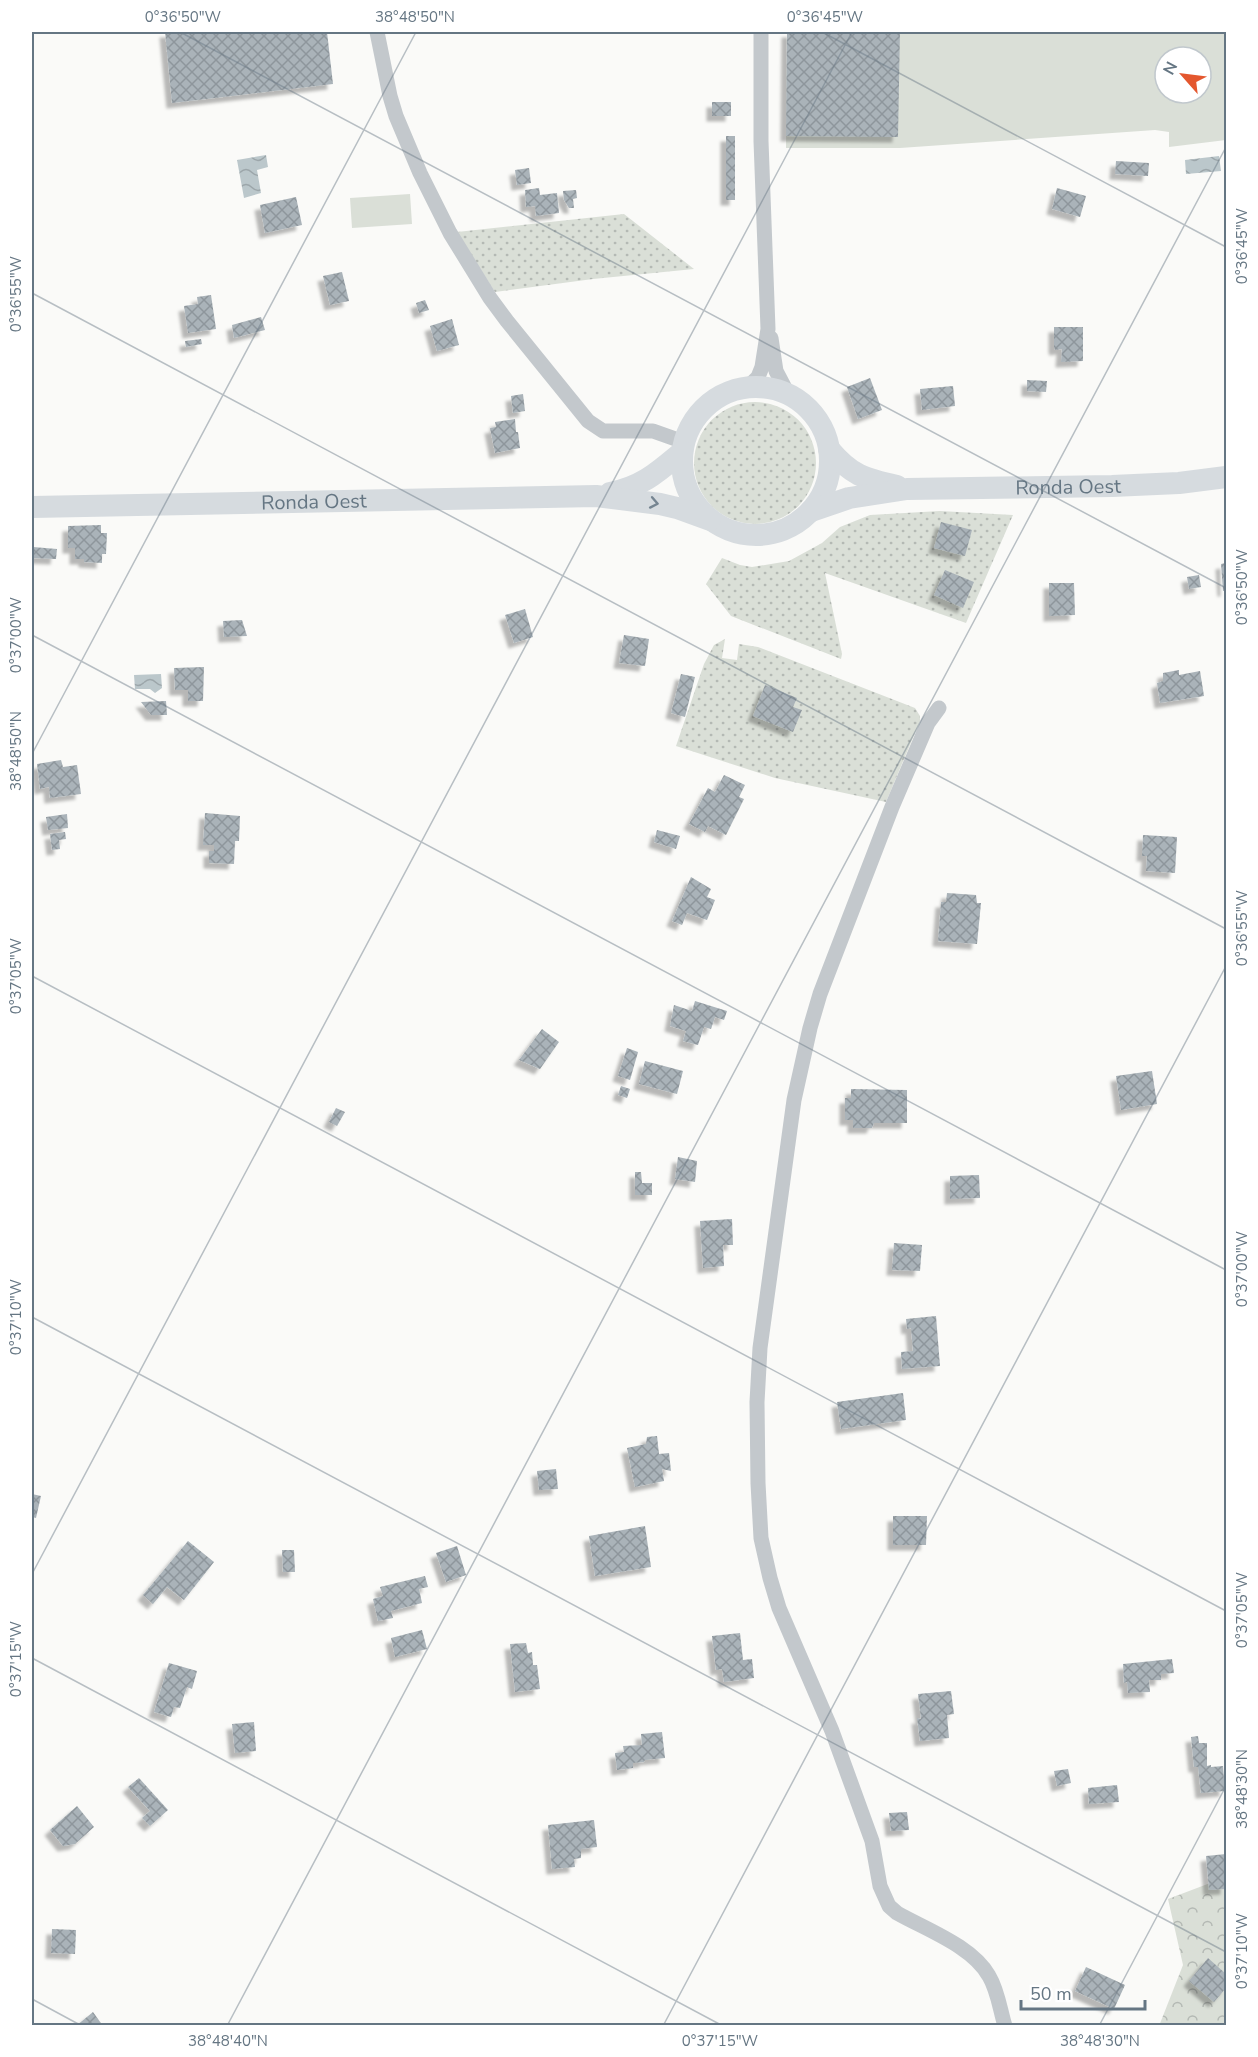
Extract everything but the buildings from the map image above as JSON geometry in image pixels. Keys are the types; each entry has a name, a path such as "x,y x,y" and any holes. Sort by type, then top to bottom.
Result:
{"main road":[{"path":"761,387 788,394 803,404 815,417 824,432 829,449 829,471 826,482 823,492 811,511 796,523 778,532 759,535 740,534 710,520 693,501 683,477 683,447 691,426 708,406 730,392 747,388 761,387"},
{"name":"Ronda Oest","path":"596,496 630,489 662,469 683,447"},
{"name":"Ronda Oest","path":"829,449 844,466 862,477 907,489"},
{"name":"Ronda Oest","path":"811,511 849,498 907,489 1113,486 1179,483 1227,477"},
{"name":"Ronda Oest","path":"32,507 596,496 646,501 677,508 710,520"}],"street":[{"path":"377,32 390,96 420,173 458,248 507,321 597,429 653,431 683,447"},
{"path":"747,388 758,377 762,367 768,329 761,141 761,32"},
{"path":"768,329 773,343 776,371 788,394"},
{"path":"939,708 928,723 892,807 820,994 810,1029 794,1100 760,1348 757,1402 758,1483 761,1538 779,1608 832,1731 872,1841 880,1886 889,1905 897,1913 974,1957 990,1977 1005,2025"}],"green space":[{"path":"787,32 1226,32 1226,140 1169,147 1169,132 1155,130 900,148 786,148"},
{"path":"410,194 412,224 352,228 350,198"},
{"path":"624,214 694,269 495,292 457,232"},
{"path":"755,402 778,407 789,412 798,420 806,429 811,440 816,463 811,486 806,497 798,506 789,514 778,519 755,524 732,519 721,514 712,506 704,497 699,486 694,463 699,440 704,429 712,420 721,412 732,407"},
{"path":"940,511 1013,515 966,623 825,573 842,654 841,659 731,616 706,584 722,558 752,567 789,561 822,543 840,527 870,515"},
{"path":"725,639 722,658 737,660 739,644 758,647 915,708 920,721 886,802 775,778 676,746 704,664 714,645"},
{"path":"1226,1877 1226,2025 1159,2026 1183,1965 1168,1899"}],"water":[{"path":"266,155 268,167 257,170 261,193 244,198 237,160"},
{"path":"1219,156 1221,171 1186,174 1185,160"},
{"path":"161,674 162,688 155,693 150,689 135,689 134,675"}]}
